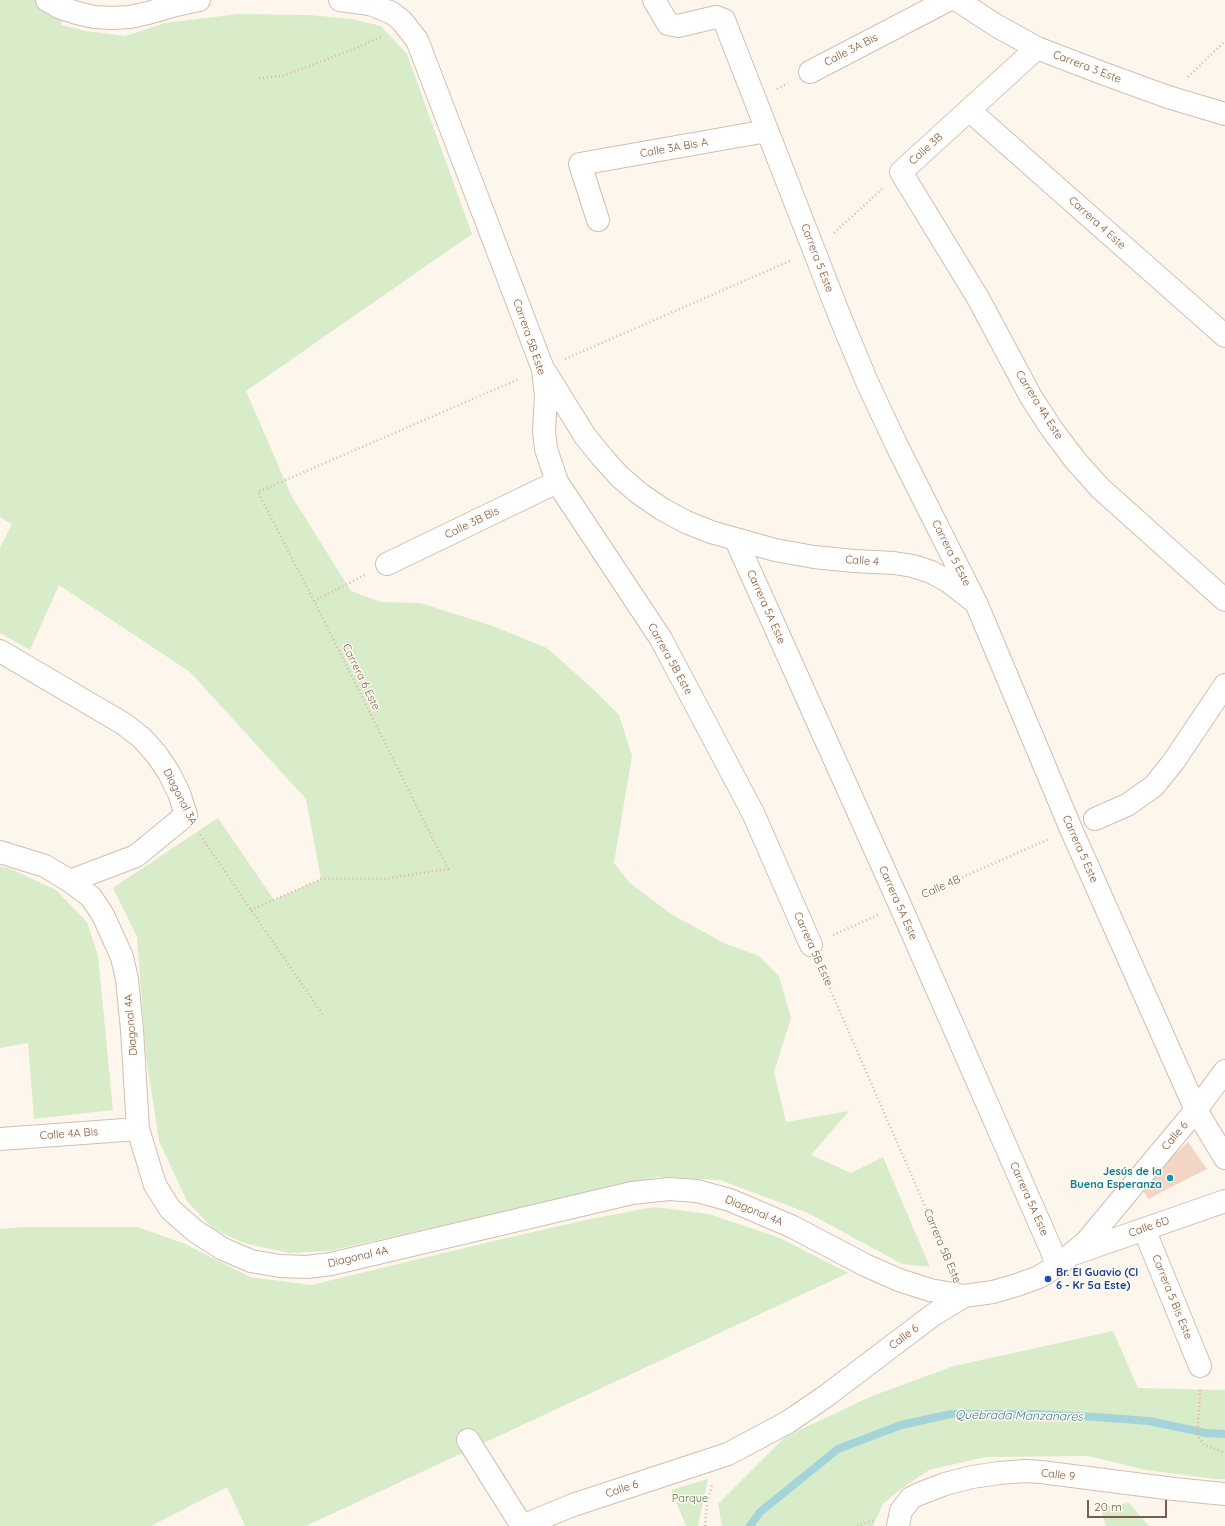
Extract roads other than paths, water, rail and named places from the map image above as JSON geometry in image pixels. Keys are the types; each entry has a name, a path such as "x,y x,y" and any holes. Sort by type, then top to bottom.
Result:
{"street":[{"path":"47,0 77,13 112,18 130,17 199,0"},
{"name":"Carrera 5B Este","path":"340,0 370,4 392,13 402,21 417,40 542,369 546,396 544,413 545,437 551,466 557,482 661,639 753,813 811,945"},
{"name":"Carrera 5 Este","path":"654,0 668,24 678,26 716,17 724,20 867,382 897,446 977,605 1071,829 1196,1110 1225,1158"},
{"name":"Calle 3A Bis","path":"810,72 948,0"},
{"name":"Carrera 3 Este","path":"957,0 997,26 1037,48 1102,74 1168,97 1225,114"},
{"name":"Calle 3B","path":"900,172 1037,48"},
{"name":"Carrera 4 Este","path":"970,110 1225,336"},
{"name":"Calle 3A Bis A","path":"598,220 580,164 767,131"},
{"name":"Carrera 4A Este","path":"900,172 978,298 1031,397 1051,428 1075,460 1100,488 1225,600"},
{"name":"Calle 4","path":"542,369 585,436 602,457 620,477 640,494 662,509 686,522 710,532 775,550 814,557 894,563 913,566 931,572 948,581 964,592 977,605"},
{"name":"Calle 3B Bis","path":"387,564 557,482"},
{"name":"Carrera 5A Este","path":"736,540 900,905 1051,1248 1065,1260"},
{"name":"Diagonal 3A","path":"0,651 124,724 142,738 157,755 169,773 179,793 186,815 136,856 70,881"},
{"path":"1095,819 1127,805 1154,786 1174,761 1225,685"},
{"name":"Diagonal 4A","path":"0,852 45,866 70,881 90,898 103,915 122,957 127,979 132,1030 138,1129 155,1185 170,1209 195,1232 223,1250 251,1261 280,1266 307,1267 331,1264 632,1194 669,1189 697,1191 730,1200 792,1227 865,1266 898,1280 930,1290 964,1296"},
{"name":"Calle 6","path":"522,1526 573,1506 728,1454 788,1422 826,1396 933,1315 964,1296 993,1292 1039,1277 1065,1260 1086,1242 1196,1110 1225,1071"},
{"name":"Calle 4A Bis","path":"0,1139 138,1129"},
{"name":"Calle 6D","path":"1065,1260 1144,1229 1225,1201"},
{"name":"Carrera 5 Bis Este","path":"1144,1229 1200,1366"},
{"path":"468,1440 522,1526"},
{"name":"Calle 9","path":"900,1518 911,1498 945,1484 972,1477 1026,1471 1225,1494"}],"waterway":[{"name":"Quebrada Manzanares","path":"750,1526 760,1512 838,1449 901,1425 951,1414 1037,1414 1095,1417 1149,1421 1206,1433 1225,1434"}],"place":[{"name":"Jesús de la Buena Esperanza","path":"1170,1178"},
{"name":"Br. El Guavio (Cl 6 - Kr 5a Este)","path":"1048,1279"}],"park label":[{"name":"Parque","path":"690,1499"}]}
